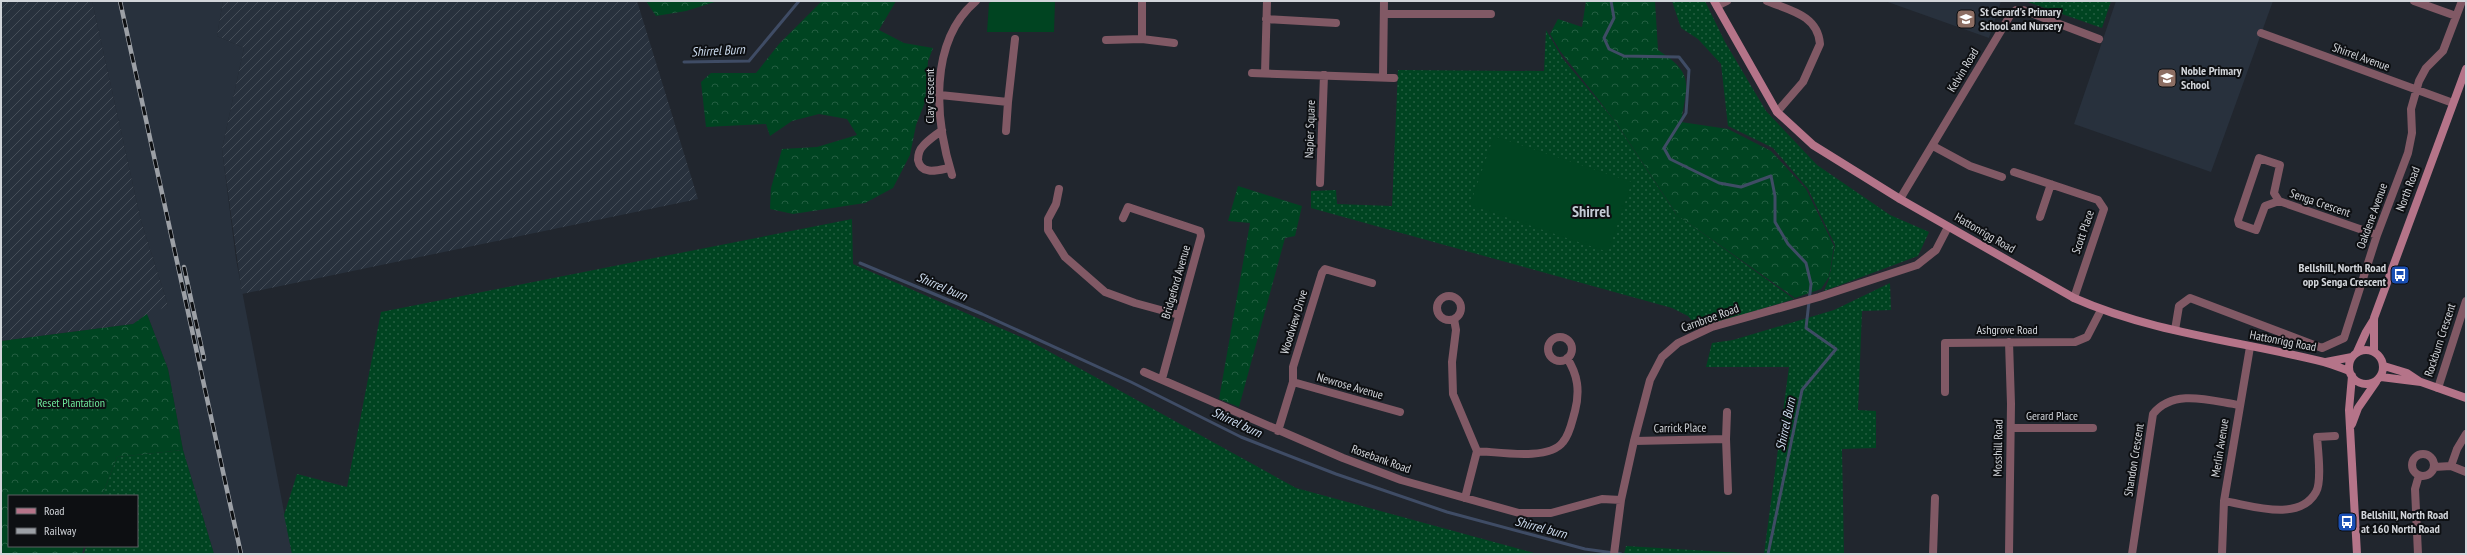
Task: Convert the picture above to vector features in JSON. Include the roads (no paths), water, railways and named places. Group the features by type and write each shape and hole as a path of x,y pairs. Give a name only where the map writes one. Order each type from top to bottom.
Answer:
{"street":[{"name":"Clay Crescent","path":"942,130 923,145 918,158 925,170 935,172 951,171 942,130 940,95 941,66 948,41 962,13 976,1"},
{"path":"1142,1 1142,39"},
{"path":"1265,73 1267,1"},
{"path":"1383,76 1384,1"},
{"path":"1716,4 1727,1"},
{"path":"1767,1 1808,18 1820,38 1820,44 1803,82 1777,112"},
{"path":"2414,1 2456,16"},
{"name":"Oakdene Avenue","path":"2175,330 2179,306 2190,298 2322,348 2344,338 2377,235 2408,153 2412,133 2411,109 2416,91 2426,68 2443,51 2462,1"},
{"name":"Hattonrigg Road","path":"1716,4 1777,112 1813,145 1900,199 2074,298 2101,310 2175,330 2325,362 2350,374"},
{"name":"Kelvin Road","path":"1900,199 2011,14 2016,10 2023,10 2099,39"},
{"path":"1385,14 1491,14"},
{"path":"1266,19 1336,23"},
{"name":"Shirrel Avenue","path":"2261,33 2416,91 2453,103"},
{"path":"1006,131 1016,39"},
{"path":"1106,40 1142,39 1174,43"},
{"name":"North Road","path":"2355,355 2374,318 2466,69"},
{"path":"1252,73 1383,76 1394,78"},
{"name":"Napier Square","path":"1320,183 1324,75"},
{"path":"940,95 1008,102"},
{"path":"1933,146 1970,166 2002,177"},
{"name":"Senga Crescent","path":"2279,201 2274,193 2280,165 2259,158 2238,220 2239,224 2256,230 2265,206 2279,201 2377,235"},
{"name":"Scott Place","path":"2014,172 2098,200 2104,209 2074,298"},
{"path":"2040,217 2051,184"},
{"path":"1059,189 1056,204 1048,219 1048,230 1065,256 1105,292 1135,303 1179,315"},
{"name":"Bridgeford Avenue","path":"1123,218 1128,207 1200,231 1201,241 1162,379"},
{"name":"Carnbroe Road","path":"1614,554 1621,500 1634,441 1650,380 1662,357 1672,347 1692,335 1712,327 1819,297 1917,265 1936,250 1948,226"},
{"name":"Woodview Drive","path":"1278,431 1293,382 1293,367 1325,269 1372,283"},
{"name":"Rockburn Crescent","path":"2438,388 2466,301"},
{"name":"Ashgrove Road","path":"1945,392 1945,343 2075,342 2087,338 2101,310"},
{"name":"North Road","path":"2374,318 2374,351"},
{"path":"1454,319 1456,330 1452,362 1453,394 1477,451 1465,498"},
{"name":"Mosshill Road","path":"2009,342 2011,428 2009,554"},
{"name":"Merlin Avenue","path":"2222,554 2224,500 2250,347"},
{"path":"2350,431 2358,408 2379,379 2384,366 2381,357 2374,351 2362,350 2355,355 2350,374 2350,431 2357,554"},
{"name":"Hattonrigg Road","path":"2325,362 2355,355"},
{"path":"1477,451 1536,454 1550,451 1564,442 1571,426 1578,392 1576,374 1567,358"},
{"path":"2384,366 2407,373 2421,382 2466,398"},
{"name":"Rosebank Road","path":"1144,372 1278,431 1402,480 1465,498 1529,514 1551,513 1602,499 1621,500"},
{"path":"2350,374 2360,384 2366,385 2379,379 2421,382"},
{"name":"Newrose Avenue","path":"1293,382 1400,412"},
{"name":"Shandon Crescent","path":"2132,554 2153,414 2160,405 2167,401 2182,398 2239,405"},
{"path":"1728,412 1726,439 1728,491"},
{"name":"Gerard Place","path":"2011,428 2093,428"},
{"path":"2451,466 2457,450 2466,434"},
{"path":"2224,500 2278,510 2297,508 2309,501 2317,492 2317,437 2335,436"},
{"name":"Carrick Place","path":"1634,441 1726,439"},
{"path":"2419,475 2412,467 2414,459 2420,454 2430,456 2434,466"},
{"path":"2434,466 2451,466 2466,472"},
{"path":"2419,475 2429,474 2434,466"},
{"path":"2418,554 2415,489 2419,475"},
{"path":"1933,554 1935,498"}],"waterway":[{"name":"Shirrel Burn","path":"684,62 749,61 799,1"},
{"name":"Shirrel Burn","path":"1611,1 1614,18 1604,38 1609,49 1624,56 1679,57 1689,70 1686,113 1664,148 1670,159 1719,183 1741,187 1771,176 1775,196 1775,222 1788,244 1806,263 1811,284 1806,328 1836,349 1802,390 1768,554"},
{"name":"Shirrel burn","path":"860,263 982,314 1131,382 1241,437 1336,474 1447,512 1585,549 1621,554"}],"railway":[{"path":"120,1 241,554"},
{"path":"184,267 204,359"}],"place":[{"name":"St Gerard's Primary School and Nursery","path":"1966,19"},
{"name":"Noble Primary School","path":"2167,78"},
{"name":"Bellshill, North Road opp Senga Crescent","path":"2400,275"},
{"name":"Bellshill, North Road at 160 North Road","path":"2347,522"}],"district":[{"name":"Shirrel","path":"1591,211"}],"park label":[{"name":"Reset Plantation","path":"71,403"}]}
